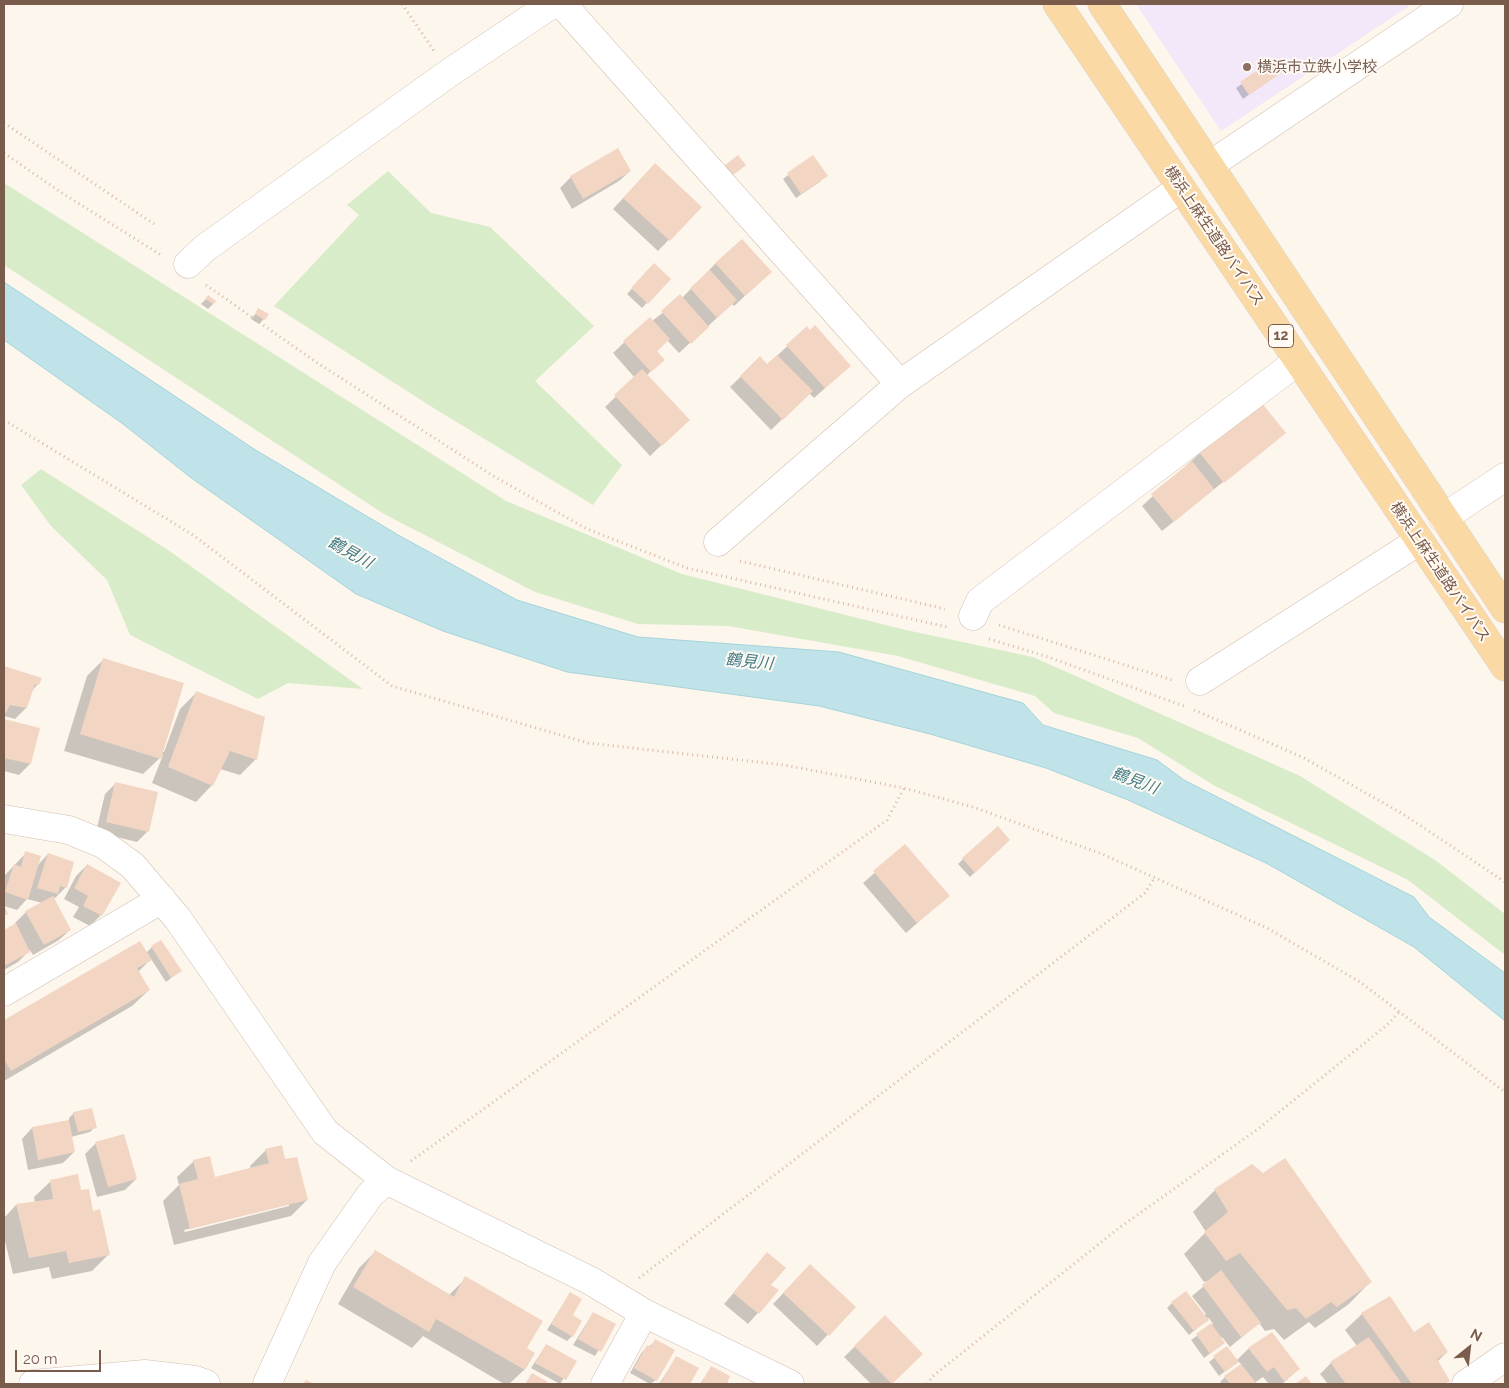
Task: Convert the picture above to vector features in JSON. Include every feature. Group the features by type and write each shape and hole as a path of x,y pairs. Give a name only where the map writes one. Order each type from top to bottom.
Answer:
{"main road":[{"name":"横浜上麻生道路バイパス","path":"1056,4 1505,667"},
{"name":"12","path":"1102,4 1505,609"}],"street":[{"path":"188,264 205,248 449,73 552,4"},
{"path":"562,4 900,384"},
{"path":"1210,166 1449,4"},
{"path":"718,542 900,384 1182,188"},
{"path":"973,616 980,601 1298,361"},
{"path":"1443,518 1505,477"},
{"path":"1200,681 1419,541"},
{"path":"4,819 68,830 104,844 132,866 178,920 325,1132 386,1180 592,1281 633,1307 790,1384"},
{"path":"4,992 162,900"},
{"path":"266,1384 322,1262 370,1195 386,1180"},
{"path":"605,1384 633,1307"},
{"path":"1466,1384 1505,1356"},
{"path":"34,1384 70,1379 146,1374 195,1380 206,1384"}],"path":[{"path":"402,4 449,73"},
{"path":"4,123 154,224"},
{"path":"4,420 193,536 392,686 588,743 784,765 904,788 976,808 1102,854 1267,928 1360,982 1505,1092"},
{"path":"386,1180 433,1144 887,820 904,788"},
{"path":"633,1307 640,1277 1145,893 1155,877"},
{"path":"927,1384 933,1376 1119,1228 1258,1129 1387,1025 1400,1011"}],"shaded area":[{"name":"横浜市立鉄小学校","path":"1136,4 1412,4 1221,131"}],"green space":[{"path":"388,171 431,213 490,227 594,326 535,381 622,465 593,505 432,407 274,306 359,215 347,205"},
{"path":"4,183 506,501 682,574 906,630 1033,657 1300,776 1435,860 1505,914 1505,955 1408,880 1215,786 1138,738 1054,713 1035,696 898,656 728,626 638,624 535,592 384,514 4,265"},
{"path":"41,469 168,550 363,689 288,683 258,699 130,635 107,580 51,526 21,485"}],"water":[{"name":"鶴見川","path":"4,282 254,449 400,536 517,600 638,637 839,652 1023,703 1043,725 1157,760 1184,780 1414,897 1429,917 1505,973 1505,1021 1414,947 1266,863 1128,800 1046,768 930,734 819,706 567,672 443,631 356,594 190,477 123,424 4,340"}],"building":[{"path":"1274,59 1283,72 1249,95 1240,82"},
{"path":"618,148 631,171 583,199 570,176"},
{"path":"738,155 746,165 732,176 724,166"},
{"path":"813,155 828,176 801,194 787,173"},
{"path":"655,163 702,207 670,241 623,198"},
{"path":"742,239 772,272 745,296 715,263"},
{"path":"654,263 671,279 648,304 631,288"},
{"path":"710,270 737,300 717,318 690,288"},
{"path":"680,294 709,327 691,344 661,311"},
{"path":"208,295 216,301 214,304 205,299"},
{"path":"258,308 269,314 265,320 255,314"},
{"path":"650,317 670,339 657,351 665,360 651,372 623,341"},
{"path":"815,325 851,366 825,388 786,345 807,326 810,330"},
{"path":"777,355 813,391 783,420 740,376 760,356 767,364"},
{"path":"642,369 690,420 662,446 614,395"},
{"path":"1261,402 1286,433 1224,483 1199,452"},
{"path":"1192,461 1214,489 1174,522 1151,494"},
{"path":"103,658 184,683 161,759 80,734"},
{"path":"4,666 42,678 39,685 35,684 27,708 10,705 6,713 4,712"},
{"path":"196,691 265,717 257,760 230,751 213,786 168,767"},
{"path":"4,719 40,728 31,764 4,758"},
{"path":"115,782 158,792 149,832 106,822"},
{"path":"998,826 1010,840 975,873 962,858"},
{"path":"905,844 950,896 917,923 873,871"},
{"path":"25,851 41,856 28,900 5,892 14,864 21,867"},
{"path":"48,853 74,862 67,888 60,886 58,894 37,888"},
{"path":"87,864 121,883 102,916 83,906 88,896 74,888"},
{"path":"53,896 71,930 44,945 25,911"},
{"path":"4,905 8,914 4,916"},
{"path":"16,923 30,952 4,966 4,930"},
{"path":"161,940 182,971 171,978 151,946"},
{"path":"140,941 152,960 137,968 150,990 11,1071 4,1059 4,1020"},
{"path":"92,1108 97,1128 78,1132 73,1112"},
{"path":"69,1120 75,1152 38,1160 32,1127"},
{"path":"124,1134 137,1179 108,1187 95,1142"},
{"path":"282,1145 285,1159 297,1157 308,1200 190,1229 179,1184 198,1179 193,1160 210,1156 215,1177 269,1163 265,1149"},
{"path":"1285,1158 1372,1282 1337,1307 1331,1302 1306,1319 1296,1308 1287,1310 1240,1253 1226,1261 1204,1232 1228,1212 1214,1189 1252,1164 1263,1173"},
{"path":"78,1174 81,1190 89,1189 93,1211 100,1209 110,1255 69,1263 66,1251 29,1258 16,1204 53,1199 50,1180"},
{"path":"375,1250 454,1297 465,1276 543,1321 527,1348 535,1353 525,1370 436,1319 429,1332 353,1287"},
{"path":"767,1252 786,1268 771,1285 779,1290 759,1314 733,1293"},
{"path":"810,1264 856,1307 829,1336 783,1293"},
{"path":"1221,1270 1261,1323 1241,1337 1202,1285"},
{"path":"1186,1291 1209,1320 1194,1331 1171,1302"},
{"path":"570,1292 582,1299 573,1315 582,1321 573,1337 551,1324"},
{"path":"1390,1296 1414,1332 1429,1322 1448,1352 1437,1359 1450,1381 1445,1384 1412,1384 1361,1313"},
{"path":"593,1312 616,1324 601,1352 578,1339"},
{"path":"885,1315 923,1354 892,1384 854,1346"},
{"path":"1211,1323 1225,1343 1210,1354 1196,1334"},
{"path":"1272,1332 1300,1369 1284,1381 1274,1367 1267,1372 1248,1348"},
{"path":"1369,1337 1402,1384 1346,1384 1330,1362"},
{"path":"655,1339 675,1350 657,1381 634,1368 647,1345 651,1347"},
{"path":"546,1344 577,1361 566,1380 535,1363"},
{"path":"1227,1346 1239,1362 1225,1372 1213,1356"},
{"path":"676,1356 699,1368 690,1384 660,1384"},
{"path":"1241,1364 1257,1384 1230,1384 1224,1376"},
{"path":"711,1366 730,1376 727,1384 701,1384"},
{"path":"532,1373 548,1382 546,1384 525,1384"},
{"path":"1306,1376 1312,1384 1295,1384"},
{"path":"306,1380 314,1384 303,1384"}],"place":[{"name":"横浜市立鉄小学校","path":"1247,67"}]}
